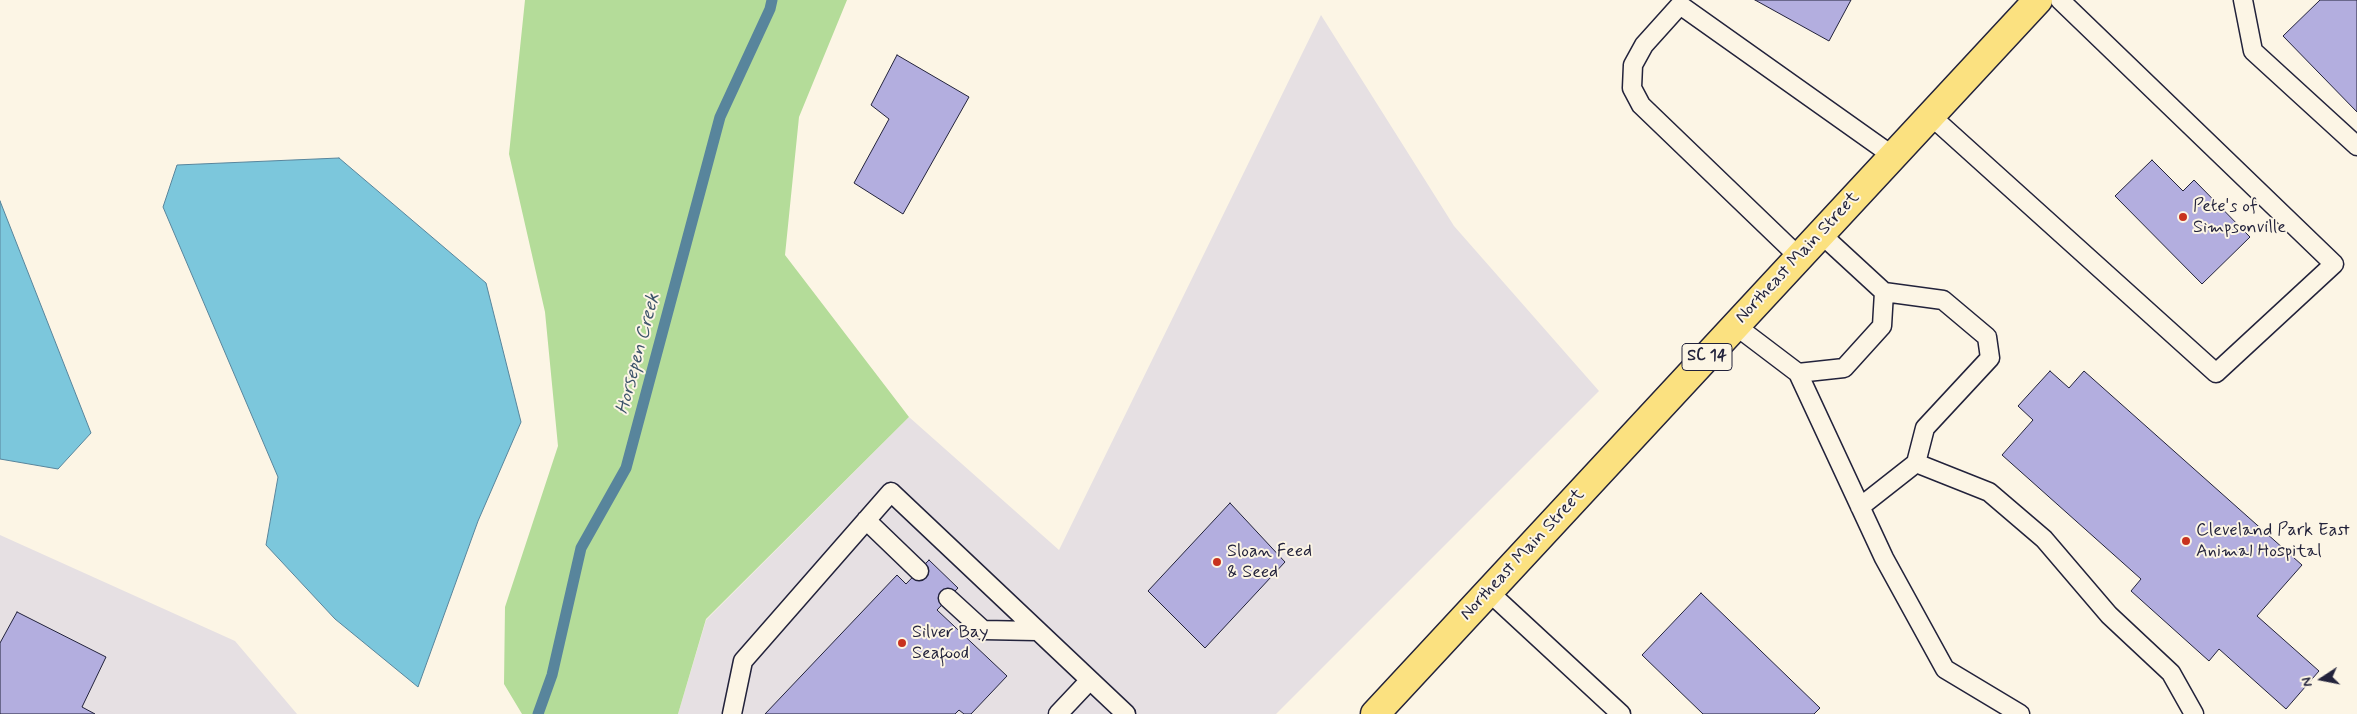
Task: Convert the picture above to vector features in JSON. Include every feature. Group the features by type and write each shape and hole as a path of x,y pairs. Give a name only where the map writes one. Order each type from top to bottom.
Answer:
{"main road":[{"name":"Northeast Main Street","path":"1376,714 1893,156 2041,1"}],"lane":[{"path":"2243,0 2253,51 2357,146"},
{"path":"1931,116 2216,373 2334,264 2041,1"},
{"path":"1800,257 1641,105 1632,88 1634,64 1644,45 1680,5 1893,156"},
{"path":"1821,234 1884,292 1943,300 1987,337 1990,358 1925,428 1916,463 1860,507"},
{"path":"1798,373 1844,368 1882,326 1884,292"},
{"path":"1736,326 1798,373 1884,558 1945,669 2020,714"},
{"path":"1916,463 1989,492 2044,539 2109,615 2171,672 2194,714"},
{"path":"732,714 743,661 891,492 1126,714"},
{"path":"866,520 919,570"},
{"path":"1488,592 1621,714"},
{"path":"948,598 983,630 1037,631"},
{"path":"1058,714 1090,680"}],"shaded area":[{"path":"1321,15 1454,226 1599,391 1276,714 678,714 706,620 909,417 1059,550"},
{"path":"0,535 235,641 297,714 0,714"}],"green space":[{"path":"525,0 847,0 799,117 785,255 909,417 706,619 678,714 522,714 504,684 505,607 558,446 545,312 509,154"}],"water":[{"path":"339,158 486,283 521,422 478,521 418,687 335,619 266,545 278,477 163,207 177,165"},
{"path":"0,201 91,433 58,469 0,459"}],"building":[{"path":"1755,0 1851,0 1829,41"},
{"path":"2320,0 2357,0 2357,112 2283,36"},
{"path":"897,55 969,97 903,214 854,183 889,119 871,105"},
{"name":"Pete's of Simpsonville","path":"2152,160 2183,191 2194,180 2250,237 2202,284 2115,196"},
{"name":"Cleveland Park East Animal Hospital","path":"2050,371 2069,388 2084,371 2302,565 2257,616 2319,671 2286,709 2219,649 2209,661 2131,591 2141,579 2002,455 2033,420 2018,406"},
{"path":"1230,503 1285,562 1205,648 1148,591"},
{"name":"Silver Bay Seafood","path":"929,560 958,588 937,610 1007,676 971,714 964,714 959,710 955,714 765,714 897,575 906,584"},
{"path":"1701,593 1820,708 1814,714 1703,714 1642,655"},
{"path":"17,612 106,657 82,707 95,714 0,714 0,643"}],"waterway":[{"name":"Horsepen Creek","path":"538,714 552,675 581,548 626,468 720,117 770,9 772,0"}],"place":[{"name":"Pete's of Simpsonville","path":"2183,217"},
{"name":"Cleveland Park East Animal Hospital","path":"2186,541"},
{"name":"Sloan Feed & Seed","path":"1217,562"},
{"name":"Silver Bay Seafood","path":"902,643"}]}
